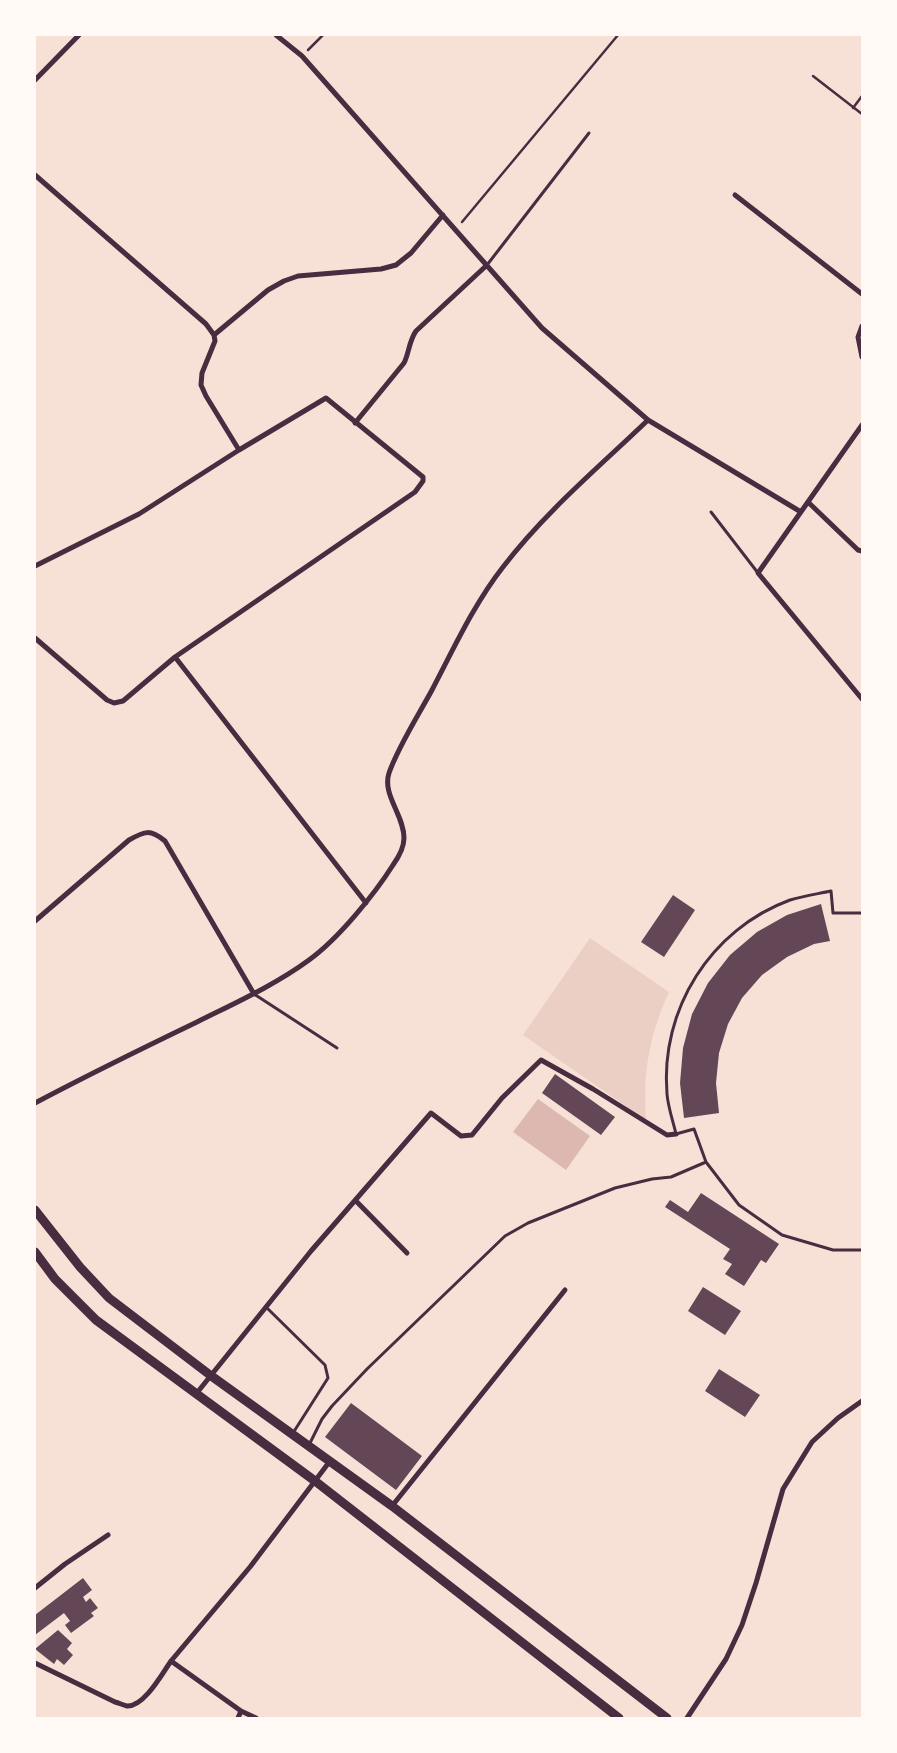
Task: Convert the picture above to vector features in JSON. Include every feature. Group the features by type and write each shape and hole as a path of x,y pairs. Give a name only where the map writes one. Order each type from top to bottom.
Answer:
{"street":[{"path":"35,80 79,35"},
{"path":"276,35 302,56 542,328 648,420 801,512"},
{"path":"35,175 206,324 214,335 215,341 202,374 201,385 239,450"},
{"path":"735,195 862,294"},
{"path":"214,335 268,290 284,281 298,276 381,269 396,265 411,253 443,215"},
{"path":"355,423 404,363 411,338 416,331 487,265"},
{"path":"862,326 858,337 862,357"},
{"path":"35,566 139,514 239,450 326,398 423,477 423,481 415,492 174,657 123,701 114,703 107,700 35,638"},
{"path":"35,1103 254,994 315,956 328,945 366,903 394,864 403,846 404,837 401,822 387,784 389,773 480,601 503,567 554,509 648,420"},
{"path":"862,425 758,573 862,699"},
{"path":"808,502 862,551"},
{"path":"174,657 366,903"},
{"path":"35,921 129,840 141,833 149,832 165,841 254,994"},
{"path":"196,1394 311,1251 431,1113 461,1136 472,1135 502,1098 541,1060 593,1089 667,1135 676,1134"},
{"path":"356,1201 407,1252"},
{"path":"35,1210 80,1267 109,1298 210,1375 392,1506 667,1718"},
{"path":"35,1252 55,1279 96,1320 315,1481 620,1718"},
{"path":"392,1506 565,1290"},
{"path":"687,1718 726,1659 742,1625 783,1489 812,1442 838,1418 862,1401"},
{"path":"35,1663 115,1702 128,1706 138,1703 148,1694 171,1661 236,1583 330,1460"},
{"path":"35,1588 65,1564 108,1535"},
{"path":"171,1661 241,1711 256,1718"},
{"path":"238,1718 241,1711"}],"lane":[{"path":"487,265 589,133"},
{"path":"711,512 758,573"},
{"path":"862,913 833,913 831,891 790,900 753,918 721,944 695,976 677,1013 667,1053 667,1094 676,1134 694,1130 706,1162 739,1205 782,1235 833,1250 862,1250"},
{"path":"254,994 336,1048"},
{"path":"309,1445 322,1419 332,1406 367,1369 505,1236 528,1223 615,1188 652,1179 671,1177 706,1162"},
{"path":"266,1306 325,1365 328,1378 292,1433"}],"path":[{"path":"302,56 323,35"},
{"path":"456,229 618,35"},
{"path":"812,76 862,114"},
{"path":"853,108 862,96"}],"shaded area":[{"path":"590,938 669,992 652,1039 649,1054 645,1102 646,1120 523,1035"},
{"path":"538,1099 590,1136 566,1170 513,1132"}],"building":[{"path":"673,895 695,910 664,957 641,942"},
{"path":"821,904 830,941 814,944 787,957 762,975 742,998 728,1024 719,1053 716,1083 719,1113 684,1118 680,1083 683,1048 692,1014 708,983 730,955 757,932 787,915"},
{"path":"555,1074 615,1117 601,1135 542,1093"},
{"path":"701,1193 779,1244 766,1263 761,1260 744,1286 725,1274 732,1264 723,1259 730,1249 665,1207 670,1200 688,1212"},
{"path":"703,1287 741,1311 725,1335 688,1311"},
{"path":"719,1369 760,1395 745,1417 705,1391"},
{"path":"351,1403 422,1456 396,1490 325,1437"},
{"path":"83,1578 92,1590 83,1597 86,1602 90,1598 98,1608 91,1613 94,1616 71,1633 65,1625 70,1621 64,1613 35,1635 35,1615"},
{"path":"58,1630 72,1643 67,1649 73,1655 64,1665 57,1659 54,1664 35,1649"}]}
